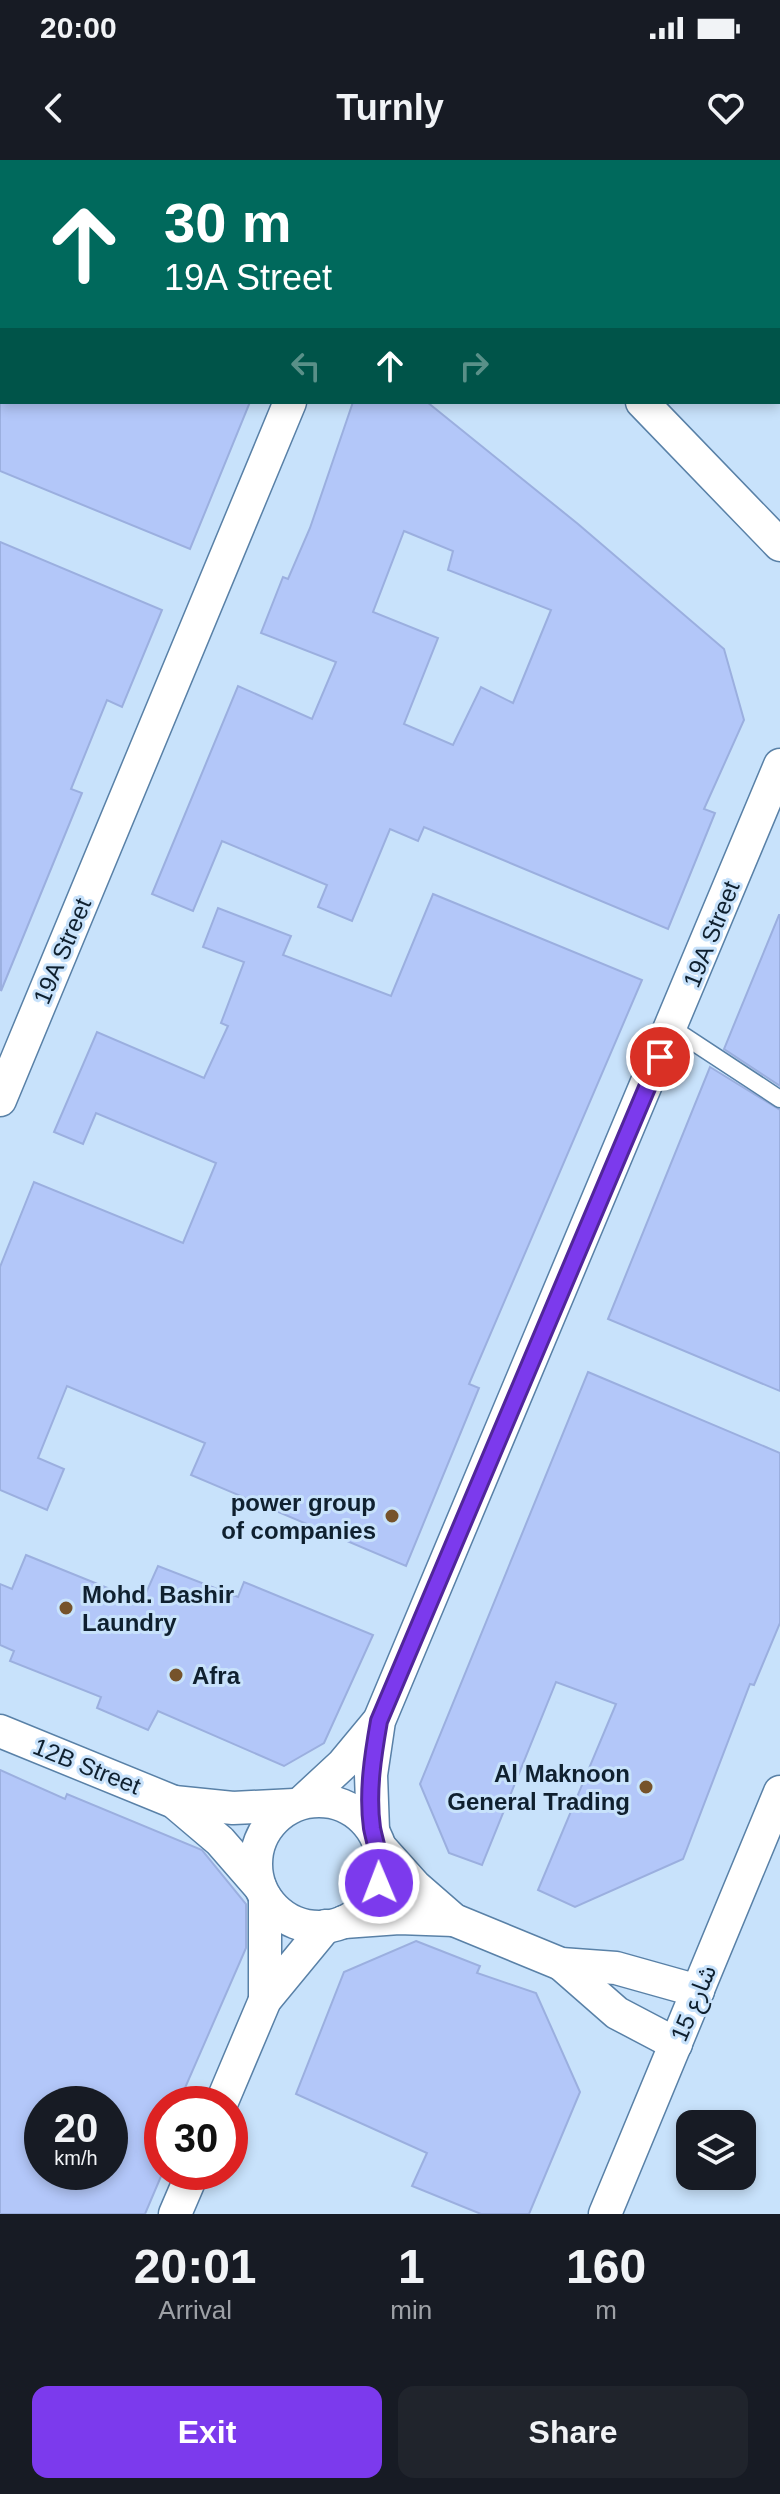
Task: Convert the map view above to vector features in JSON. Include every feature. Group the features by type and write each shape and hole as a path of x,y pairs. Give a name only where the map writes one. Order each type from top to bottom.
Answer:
{"street":[{"name":"19A Street","path":"0,1100 289,404"},
{"path":"644,404 780,545"},
{"name":"19A Street","path":"379,1721 780,765"},
{"path":"265,2000 263,1892 256,1855 260,1839 269,1825 343,1764 379,1721"},
{"path":"229,2086 265,2000 335,1924 371,1899 380,1874 371,1775 379,1721"},
{"name":"12B Street","path":"0,1731 174,1802"},
{"name":"شارع 15","path":"605,2214 780,1792"},
{"path":"174,1802 233,1808 334,1802 356,1813 415,1886 454,1920 561,1964 616,1968 698,1991"},
{"path":"174,1802 220,1841 292,1921 335,1924 399,1918 454,1920"},
{"path":"561,1964 617,2013 676,2044"},
{"path":"175,2214 185,2190"}],"lane":[{"path":"672,1028 780,1099"}],"building":[{"path":"0,404 249,404 190,549 0,471"},
{"path":"352,404 429,404 578,524 724,649 744,720 704,809 715,813 668,929 424,827 418,841 390,829 352,921 318,907 327,885 222,841 193,911 152,894 238,686 312,719 336,662 261,633 283,577 288,579 310,528","holes":["404,531 453,551 448,570 551,610 513,703 481,687 453,745 404,724 438,638 373,612"]},
{"path":"0,542 162,610 122,707 107,700 71,789 82,793 1,991"},
{"path":"433,894 642,980 469,1384 479,1388 406,1566 191,1475 205,1443 67,1386 38,1458 64,1469 47,1510 0,1490 0,1267 34,1182 183,1243 216,1163 96,1113 83,1144 54,1132 97,1032 204,1078 228,1026 221,1023 244,962 203,947 218,908 291,936 283,955 391,996"},
{"path":"780,915 780,1086 724,1049"},
{"path":"710,1067 780,1110 780,1391 608,1319"},
{"path":"588,1372 780,1453 780,1623 754,1685 750,1684 683,1859 575,1907 538,1890 616,1704 556,1682 482,1865 449,1853 420,1784"},
{"path":"26,1555 142,1602 158,1566 238,1597 244,1582 373,1635 324,1743 284,1766 158,1711 148,1730 97,1708 101,1697 10,1661 14,1651 0,1645 0,1584 12,1589"},
{"path":"0,1770 65,1799 67,1794 202,1850 246,1904 246,1948 186,2086 144,2086 144,2190 155,2190 145,2214 0,2214"},
{"path":"416,1941 480,1966 477,1973 536,1993 580,2092 529,2214 481,2214 412,2186 427,2153 296,2094 344,1972"}],"place":[{"name":"power group of companies","path":"392,1516"},
{"name":"Mohd. Bashir Laundry","path":"66,1608"},
{"name":"Afra","path":"176,1675"},
{"name":"Al Maknoon General Trading","path":"646,1787"}],"route":[{"path":"379,1883 382,1865 380,1847 373,1830 371,1803 371,1775 379,1721 660,1057"}]}
